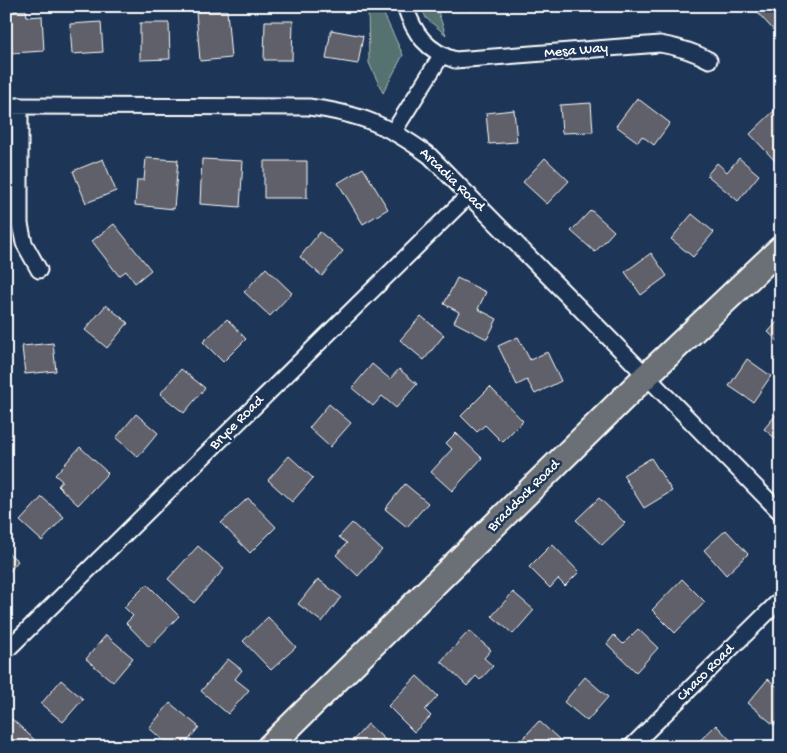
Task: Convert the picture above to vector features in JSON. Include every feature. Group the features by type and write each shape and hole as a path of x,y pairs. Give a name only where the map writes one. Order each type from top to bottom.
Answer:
{"main road":[{"name":"Braddock Road","path":"269,747 646,376 781,248"}],"street":[{"path":"394,131 441,56 430,49 420,38 405,6"},
{"name":"Mesa Way","path":"441,56 455,60 466,60 660,44 696,52 709,60"},
{"path":"13,106 20,224 24,243 39,270"},
{"name":"Arcadia Road","path":"13,106 309,107 340,111 394,131 430,156 781,513"},
{"name":"Bryce Road","path":"6,650 469,195"},
{"name":"Chaco Road","path":"631,747 781,599"}],"green space":[{"path":"368,6 380,6 403,55 383,93 369,63"},
{"path":"421,6 436,6 446,35 426,18"}],"building":[{"path":"468,6 510,6 510,7 469,11"},
{"path":"764,6 781,6 781,35 779,36 757,12"},
{"path":"26,10 27,17 42,16 44,51 12,53 9,11"},
{"path":"227,10 231,58 200,61 196,12"},
{"path":"265,21 293,21 292,60 264,60"},
{"path":"101,22 103,52 72,54 70,24"},
{"path":"140,23 169,23 170,59 140,60"},
{"path":"331,30 363,36 358,64 326,59"},
{"path":"637,98 670,123 654,145 642,136 638,142 616,126"},
{"path":"591,103 593,132 562,133 560,105"},
{"path":"779,106 781,107 781,157 776,162 750,134"},
{"path":"514,110 517,142 489,144 486,113"},
{"path":"146,158 178,160 174,209 135,205 137,180 144,180"},
{"path":"545,158 569,181 547,204 523,182"},
{"path":"739,158 759,175 738,201 707,175 717,163 727,172"},
{"path":"103,159 116,191 86,203 73,171"},
{"path":"202,159 243,161 240,207 200,204"},
{"path":"264,161 307,161 307,198 264,198"},
{"path":"363,168 388,209 363,224 338,183"},
{"path":"591,210 614,231 595,252 571,231"},
{"path":"692,214 714,232 693,257 671,239"},
{"path":"114,224 151,270 135,283 126,271 119,276 92,241"},
{"path":"320,232 343,251 322,276 300,257"},
{"path":"651,253 667,276 641,295 625,272"},
{"path":"266,268 292,293 270,316 244,292"},
{"path":"457,278 486,292 478,309 497,319 487,339 454,322 459,312 444,304"},
{"path":"106,305 128,323 107,348 85,330"},
{"path":"421,316 444,335 424,360 400,340"},
{"path":"781,318 781,344 768,332"},
{"path":"227,319 246,339 223,362 203,342"},
{"path":"518,337 530,360 547,352 561,381 535,394 527,380 517,385 498,346"},
{"path":"53,343 56,371 25,374 22,346"},
{"path":"747,359 771,376 753,402 729,386"},
{"path":"372,364 390,379 399,369 417,384 396,408 382,396 373,406 352,388"},
{"path":"181,369 205,388 184,413 160,394"},
{"path":"490,387 523,421 502,442 485,425 477,432 461,416"},
{"path":"329,404 351,423 330,447 309,428"},
{"path":"781,409 781,443 764,429"},
{"path":"136,414 158,433 138,457 116,438"},
{"path":"456,433 482,458 452,491 431,472 452,449 446,443"},
{"path":"80,447 108,473 78,505 58,486 62,481 55,475"},
{"path":"289,456 313,478 292,502 268,480"},
{"path":"651,458 672,491 644,508 623,475"},
{"path":"405,484 428,503 407,527 385,509"},
{"path":"42,497 64,517 42,541 20,521"},
{"path":"248,498 276,527 250,553 221,523"},
{"path":"599,498 625,523 602,545 576,520"},
{"path":"352,523 382,550 358,576 336,555 347,543 339,537"},
{"path":"726,530 748,554 726,575 704,550"},
{"path":"552,544 579,572 565,586 558,579 550,588 529,567"},
{"path":"198,546 224,569 194,603 168,579"},
{"path":"6,551 18,561 6,576"},
{"path":"318,579 341,597 322,622 298,604"},
{"path":"682,579 705,602 675,633 652,610"},
{"path":"147,584 179,616 149,647 126,623 133,616 124,607"},
{"path":"513,592 534,610 513,634 492,616"},
{"path":"268,617 296,647 271,670 243,641"},
{"path":"638,629 658,648 636,672 607,644 614,635 623,644"},
{"path":"469,631 491,650 484,658 493,666 480,680 476,676 467,686 441,661"},
{"path":"106,635 133,658 113,682 86,659"},
{"path":"228,659 242,670 235,679 249,690 228,714 201,691"},
{"path":"417,676 438,696 425,710 431,716 414,732 388,706"},
{"path":"585,677 608,697 587,721 564,702"},
{"path":"768,679 781,690 781,717 774,725 748,703"},
{"path":"61,680 83,699 63,722 41,704"},
{"path":"170,703 199,727 183,747 171,747 149,728"},
{"path":"12,719 39,744 37,747 6,747 6,725"},
{"path":"539,721 560,740 554,747 519,747 517,745"},
{"path":"368,724 393,747 347,747"},
{"path":"716,725 737,747 693,747"}]}
